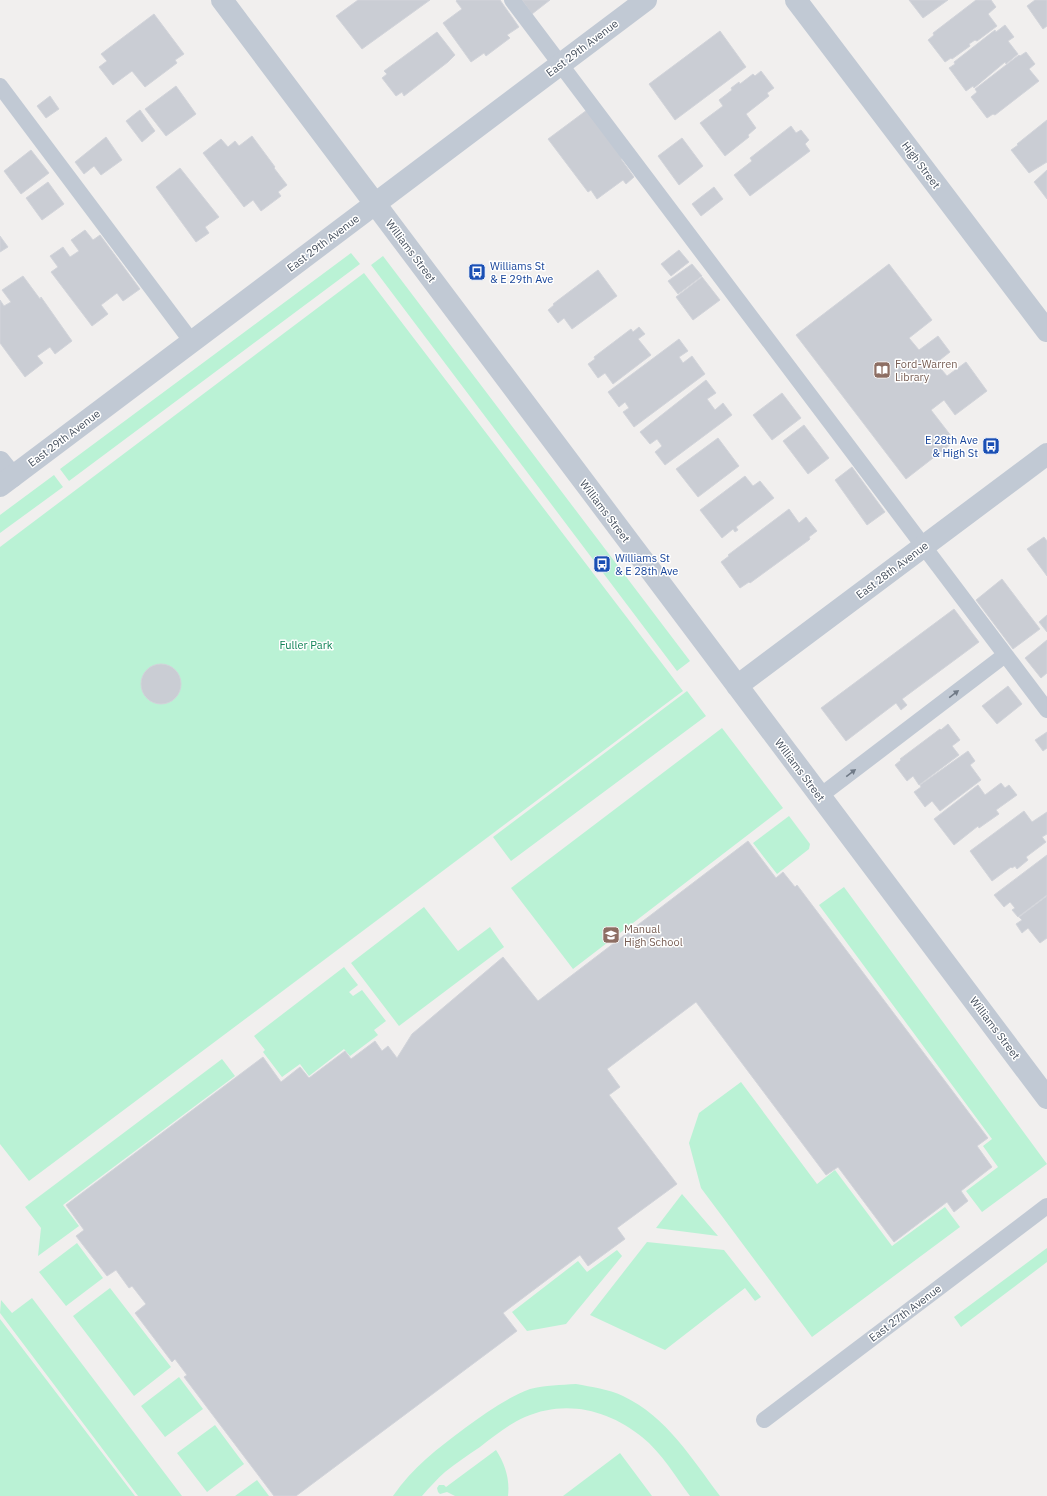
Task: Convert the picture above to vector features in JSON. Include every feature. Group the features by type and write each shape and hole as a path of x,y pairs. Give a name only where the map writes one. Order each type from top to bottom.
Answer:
{"street":[{"name":"Williams Street","path":"222,0 1047,1098"},
{"name":"East 29th Avenue","path":"4,475 192,342 646,0"},
{"name":"High Street","path":"796,0 1047,331"},
{"name":"East 28th Avenue","path":"737,686 1047,454"}],"lane":[{"path":"512,0 1047,710"},
{"path":"0,86 192,342"},
{"path":"820,796 1005,655"},
{"name":"East 27th Avenue","path":"764,1420 1047,1206"}],"green space":[{"path":"351,253 360,264 69,481 60,469"},
{"path":"383,256 690,661 677,671 371,265"},
{"name":"Fuller Park","path":"364,273 683,691 29,1181 0,1144 0,547"},
{"path":"54,475 63,487 0,533 0,515"},
{"path":"687,691 706,716 511,861 493,837"},
{"path":"722,728 783,808 573,969 511,888"},
{"path":"789,816 810,844 809,849 777,874 753,843"},
{"path":"844,887 1047,1164 982,1212 966,1191 998,1167 983,1146 992,1139 819,905"},
{"path":"424,907 458,951 490,927 504,947 399,1026 351,963"},
{"path":"344,967 358,985 349,992 353,996 362,990 386,1021 374,1030 378,1035 350,1056 344,1049 309,1076 300,1064 282,1077 263,1052 265,1050 254,1036"},
{"path":"222,1059 235,1076 63,1205 79,1226 38,1256 41,1228 25,1207"},
{"path":"741,1082 817,1184 835,1170 892,1246 945,1207 960,1227 812,1337 701,1188 689,1143 699,1113"},
{"path":"682,1194 718,1236 656,1228"},
{"path":"647,1242 724,1250 761,1297 755,1301 745,1288 665,1350 590,1315"},
{"path":"77,1243 103,1278 66,1306 39,1272"},
{"path":"1047,1248 1047,1262 961,1327 954,1317"},
{"path":"617,1250 622,1256 566,1324 527,1331 512,1312 578,1261 587,1272"},
{"path":"110,1288 171,1367 134,1396 73,1316"},
{"path":"32,1298 182,1496 138,1496 0,1313 1,1300 12,1313"},
{"path":"0,1319 135,1496 0,1496"},
{"path":"179,1377 203,1409 165,1437 141,1406"},
{"path":"576,1384 600,1388 623,1396 653,1415 678,1440 720,1496 690,1496 662,1457 642,1437 616,1420 586,1410 571,1408 540,1412 513,1423 445,1472 422,1496 393,1496 417,1467 426,1459 445,1443 496,1406 530,1389"},
{"path":"215,1425 244,1464 207,1492 177,1453"},
{"path":"496,1450 506,1472 508,1496 455,1496 447,1492 440,1494 438,1492 437,1488 439,1485 444,1485 446,1487"},
{"path":"620,1453 652,1496 563,1496"},
{"path":"257,1480 269,1496 235,1496"}],"building":[{"path":"358,0 430,0 362,49 336,16"},
{"path":"500,0 519,27 507,35 510,38 486,56 484,53 471,62 443,23 462,9 456,1"},
{"path":"522,0 550,0 532,14"},
{"path":"909,0 948,0 923,18"},
{"path":"976,0 991,0 996,7 988,14 997,26 977,41 975,40 969,44 970,46 952,59 951,58 945,62 928,40 934,35 933,33"},
{"path":"1035,0 1047,0 1047,26 1043,29 1027,6"},
{"path":"154,14 184,54 175,60 177,63 145,87 132,71 113,85 99,67 107,61 101,54"},
{"path":"1005,25 1014,37 1008,41 1018,54 1006,64 1005,62 974,88 973,86 966,91 949,68 955,64 954,62 995,30 996,32"},
{"path":"720,31 746,67 675,120 649,84"},
{"path":"437,32 455,55 404,96 402,92 396,96 382,78 387,74 384,71"},
{"path":"1026,52 1035,64 1029,69 1039,81 995,115 993,114 987,118 971,97 977,92 975,89 1019,55 1020,56"},
{"path":"761,71 774,88 767,93 769,96 746,114 756,128 748,135 749,137 725,156 700,123 723,106 719,100 732,90 731,88 739,82 740,84 753,74 755,76"},
{"path":"176,86 196,114 166,136 145,109"},
{"path":"50,96 59,109 46,118 37,106"},
{"path":"140,110 155,131 142,142 126,121"},
{"path":"587,110 623,157 621,159 634,177 626,184 623,180 597,199 591,190 588,192 548,139"},
{"path":"1047,120 1047,162 1029,173 1011,150"},
{"path":"791,126 796,133 801,130 809,140 805,144 810,151 750,196 734,175 752,161 750,158"},
{"path":"252,136 287,185 278,192 281,196 261,211 253,200 244,207 203,153 221,139 228,147 235,141 239,146"},
{"path":"106,137 122,160 101,175 94,166 84,174 75,162"},
{"path":"682,138 703,166 679,185 658,156"},
{"path":"31,150 49,173 21,194 4,171"},
{"path":"180,168 219,217 205,227 209,233 196,242 156,187"},
{"path":"1047,170 1047,199 1034,182"},
{"path":"48,182 64,204 42,220 26,198"},
{"path":"714,187 723,199 701,216 692,204"},
{"path":"85,230 93,240 100,235 140,289 123,301 117,293 101,305 108,314 92,326 51,272 58,267 50,256 63,247 70,257 79,251 71,240"},
{"path":"0,236 8,247 0,252"},
{"path":"679,250 689,262 671,276 661,264"},
{"path":"692,264 702,276 678,294 668,281"},
{"name":"Ford-Warren Library","path":"889,264 932,320 909,338 919,350 938,336 950,352 936,363 947,376 966,362 987,391 955,415 944,400 931,410 955,441 906,479 796,335"},
{"path":"598,270 617,296 572,329 564,318 558,323 548,310 554,305 553,304"},
{"path":"23,276 40,299 41,297 72,341 55,354 50,347 37,356 43,363 25,377 0,343 0,300 4,306 11,302 2,290"},
{"path":"702,277 720,300 693,320 676,297"},
{"path":"639,327 645,334 638,339 651,355 613,384 605,373 598,378 588,364 595,359 594,357 631,329 633,332"},
{"path":"679,339 688,351 679,357 683,363 692,356 705,374 634,427 623,412 629,408 625,402 619,407 608,392"},
{"path":"706,380 716,393 707,399 715,410 723,403 732,415 665,465 655,452 662,446 657,439 650,444 640,432"},
{"path":"782,393 801,418 772,440 753,415"},
{"path":"804,425 829,458 808,474 783,441"},
{"path":"718,438 739,466 698,497 676,469"},
{"path":"852,467 885,512 867,525 835,480"},
{"path":"745,476 753,486 760,481 774,498 736,527 738,530 735,532 733,529 722,538 700,510"},
{"path":"789,509 799,523 806,517 817,531 809,537 809,540 750,583 749,582 740,588 721,562 729,556 728,555"},
{"path":"1044,537 1047,541 1047,576 1027,549"},
{"path":"1002,579 1040,629 1013,649 976,600"},
{"path":"954,609 979,642 902,699 907,705 901,710 896,703 846,741 821,708"},
{"path":"1047,615 1047,632 1039,622"},
{"path":"1047,640 1047,673 1041,678 1025,658"},
{"path":"165,664 172,667 178,673 181,684 180,692 172,701 165,704 157,704 150,701 142,692 141,680 144,673 153,665"},
{"path":"1008,686 1022,704 997,724 982,706"},
{"path":"948,724 960,740 952,746 959,755 919,785 913,776 907,781 895,765 901,760 900,759"},
{"path":"1047,732 1047,748 1043,751 1035,740"},
{"path":"968,751 975,761 970,765 981,780 940,811 932,801 925,807 914,792 921,787 920,785"},
{"path":"1001,783 1005,788 1009,785 1017,795 996,810 999,814 979,828 978,826 954,845 934,819 978,785 985,795"},
{"path":"1024,811 1032,822 1047,812 1047,834 1042,837 1046,842 1026,857 1028,860 1017,869 1015,866 1012,868 1011,867 992,881 970,851"},
{"path":"748,841 776,878 783,872 795,887 797,885 988,1138 977,1146 992,1167 961,1191 968,1201 954,1212 947,1202 894,1242 838,1167 826,1175 696,1002 607,1069 620,1087 609,1095 677,1184 617,1228 625,1239 588,1266 580,1255 503,1313 517,1331 296,1496 274,1496 184,1377 187,1375 175,1359 172,1362 135,1313 146,1304 132,1286 129,1288 116,1270 107,1276 76,1236 84,1230 66,1205 263,1057 281,1082 300,1067 309,1078 345,1051 351,1059 375,1041 382,1051 388,1046 397,1058 412,1034 503,957 538,1001"},
{"path":"1047,855 1047,895 1018,917 1012,910 1015,908 1010,902 1004,907 994,895"},
{"path":"1047,896 1047,938 1040,943 1028,928 1022,933 1016,924 1022,920 1019,917"}],"place":[{"name":"Williams St & E 29th Ave","path":"477,272"},
{"name":"Ford-Warren Library","path":"882,370"},
{"name":"E 28th Ave & High St","path":"991,446"},
{"name":"Williams St & E 28th Ave","path":"602,564"},
{"name":"Manual High School","path":"611,935"}]}
